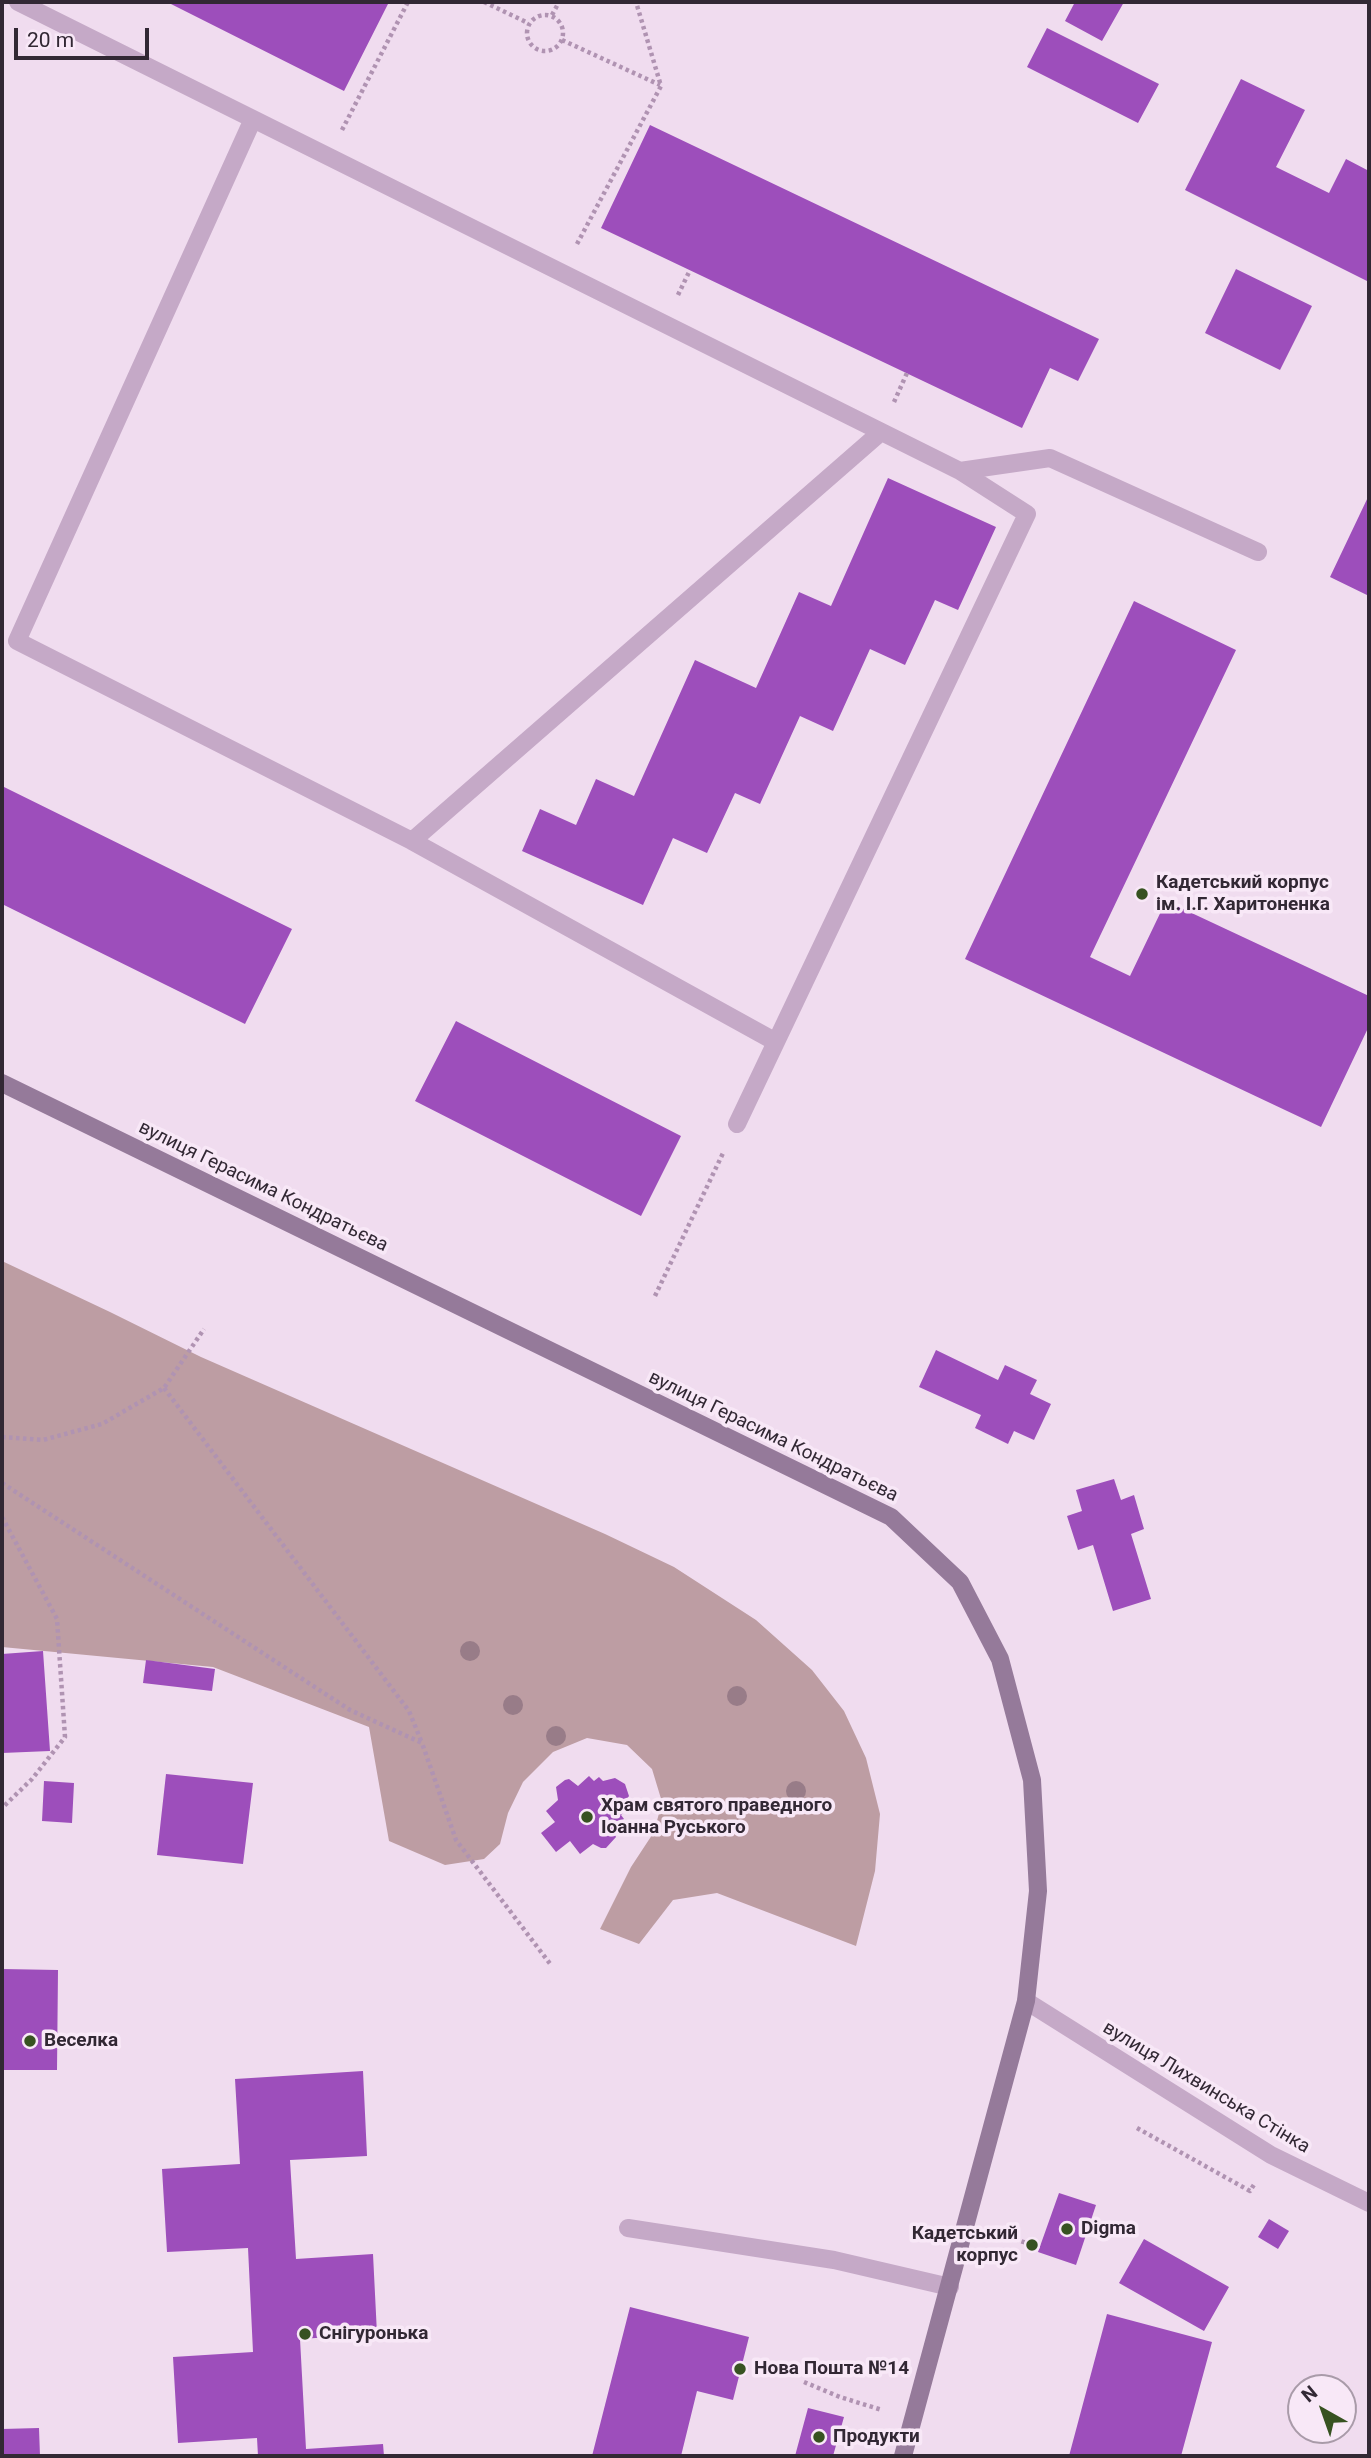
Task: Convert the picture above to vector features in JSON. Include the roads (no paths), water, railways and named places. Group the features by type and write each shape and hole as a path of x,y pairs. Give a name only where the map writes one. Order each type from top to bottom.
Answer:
{"main road":[{"name":"вулиця Герасима Кондратьєва","path":"2,1083 891,1517 960,1582 1000,1659 1032,1780 1038,1891 1026,2001 903,2456"}],"street":[{"path":"18,2 960,471 1027,514 737,1125"},
{"path":"253,119 9,637 412,841 776,1042"},
{"path":"412,841 881,432"},
{"path":"960,471 1050,458 1258,552"},
{"name":"вулиця Лихвинська Стінка","path":"1026,2001 1271,2155 1369,2203"},
{"path":"628,2228 834,2260 950,2287"}],"place":[{"name":"Кадетський корпус ім. І.Г. Харитоненка","path":"1142,894"},
{"name":"Храм святого праведного Іоанна Руського","path":"587,1817"},
{"name":"Веселка","path":"30,2041"},
{"name":"Digma","path":"1067,2229"},
{"name":"Кадетський корпус","path":"1032,2245"},
{"name":"Снігуронька","path":"305,2334"},
{"name":"Нова Пошта №14","path":"740,2369"},
{"name":"Продукти","path":"819,2437"}]}
